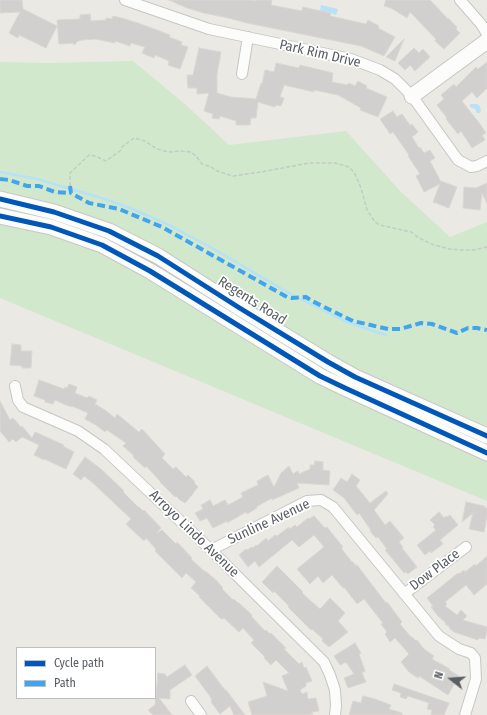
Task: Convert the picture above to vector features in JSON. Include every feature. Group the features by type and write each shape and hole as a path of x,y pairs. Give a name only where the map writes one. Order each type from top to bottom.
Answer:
{"main road":[{"path":"412,96 487,41"},
{"name":"Regents Road","path":"0,199 54,212 109,231 158,256 328,362 356,377 487,436"},
{"name":"Regents Road","path":"0,216 51,227 102,245 150,271 320,376 487,453"}],"street":[{"name":"Park Rim Drive","path":"125,0 209,29 351,59 380,70 395,79 412,96 458,160 470,167 477,166 487,161"},
{"path":"460,0 481,24 487,34"},
{"path":"242,74 248,37"},
{"name":"Arroyo Lindo Avenue","path":"16,386 18,400 23,407 78,431 104,449 211,550 324,662 335,690 335,715"},
{"name":"Sunline Avenue","path":"211,550 307,501 321,500 333,507 439,636 458,649 471,653 475,658 476,679 465,715"},
{"name":"Dow Place","path":"404,594 466,546"},
{"path":"191,701 201,715"}],"path":[{"path":"70,186 70,173 89,155 106,161 134,138 145,141 157,149 164,151 191,152 202,164 233,176 309,163 335,163 349,167 355,174 361,188 367,210 375,222 380,225 411,232 419,238 434,245 450,249 474,250 487,247"}],"green space":[{"path":"133,61 186,105 229,145 346,131 400,191 450,237 487,222 487,501 0,298 0,62 49,63"}],"water":[{"path":"321,5 338,9 336,15 320,11"},
{"path":"470,104 479,105 481,110 480,113 477,113 475,109 470,107"}],"building":[{"path":"0,0 22,0 23,9 57,26 46,48 19,35 18,38 9,33 20,12 0,13"},
{"path":"169,0 272,0 271,5 302,11 303,7 331,13 330,16 366,24 368,20 379,26 378,28 395,37 384,56 361,46 204,13 187,8"},
{"path":"386,0 430,0 457,27 456,29 460,33 444,49 435,41 436,39 410,12 407,18 391,8 384,6"},
{"path":"90,14 91,21 106,20 106,18 112,19 113,16 122,18 170,35 169,37 182,42 181,45 188,47 180,69 168,65 169,61 155,55 154,58 142,53 145,47 131,43 130,46 115,41 115,43 95,39 78,41 74,45 73,43 59,44 57,20 80,19 80,15"},
{"path":"404,39 395,61 386,57"},
{"path":"199,48 221,52 217,74 217,93 231,97 256,99 261,83 262,84 265,70 274,72 276,63 299,68 300,65 333,73 332,82 347,85 349,83 355,86 358,81 367,86 366,88 387,97 378,117 360,110 361,108 338,95 314,90 314,92 284,85 280,97 284,98 281,106 276,105 275,107 258,102 256,118 251,118 250,125 236,125 236,121 220,116 219,119 212,118 213,114 204,111 209,93 197,94 197,88 188,88 187,75 193,75"},
{"path":"414,48 419,53 423,49 430,57 415,71 410,65 405,70 398,63"},
{"path":"487,62 487,88 477,98 472,92 462,101 486,133 482,135 485,140 472,148 461,131 458,134 437,105 444,99 441,95 454,84 456,87 476,67 478,69"},
{"path":"393,111 397,117 402,114 410,125 412,124 418,132 412,137 424,153 430,150 435,158 430,161 441,182 457,187 449,208 433,202 440,184 424,192 416,176 420,174 408,156 409,155 393,132 390,134 380,119"},
{"path":"487,183 487,203 482,193 480,210 463,208 464,187 476,188"},
{"path":"12,344 21,345 21,351 32,351 31,368 22,368 22,366 10,365"},
{"path":"39,380 64,389 65,387 67,388 69,384 77,387 75,393 87,398 89,396 97,400 95,404 115,418 117,414 139,432 142,429 165,454 162,458 173,469 176,467 186,477 188,475 198,487 185,503 176,496 175,497 146,466 145,468 123,446 126,443 107,430 105,432 85,419 88,413 55,400 53,404 45,402 45,400 34,396"},
{"path":"0,401 10,420 13,418 32,438 35,432 64,445 63,446 74,452 66,469 34,455 39,445 22,437 16,442 13,439 9,442 0,431"},
{"path":"85,457 101,469 161,528 156,533 162,530 176,544 177,542 192,558 191,559 217,581 223,588 222,589 233,600 234,599 239,603 252,615 251,616 265,631 266,630 270,634 271,633 286,648 284,649 299,664 302,662 304,668 306,667 312,681 306,683 306,686 300,690 302,694 307,692 308,699 316,698 319,711 312,712 313,714 305,715 252,715 248,702 267,696 263,682 288,691 282,676 289,673 276,660 271,665 251,643 254,640 243,628 239,632 224,618 221,619 191,588 196,582 186,573 182,578 155,551 156,549 146,538 144,541 126,524 131,519 93,483 84,476 81,480 73,474"},
{"path":"315,461 323,462 323,470 330,471 329,485 297,483 299,488 272,500 272,498 247,514 246,512 227,523 227,521 213,528 207,518 200,521 195,513 203,509 201,505 210,500 213,506 225,500 228,505 243,497 241,493 258,485 257,481 268,475 274,487 281,473 289,466 293,474 298,471 299,474 310,469 310,465 314,465"},
{"path":"352,474 360,480 356,486 370,503 386,491 388,494 374,510 385,525 390,521 404,538 399,542 417,567 408,574 406,572 404,573 385,550 387,549 378,537 376,538 370,531 371,530 359,513 357,515 344,498 333,490 341,478 347,482"},
{"path":"466,502 484,506 487,509 484,532 469,529 473,513 462,522"},
{"path":"439,512 444,518 450,515 458,525 440,540 443,544 431,553 430,551 425,555 417,545 436,530 433,527 435,525 430,520"},
{"path":"314,516 325,528 327,527 343,547 341,548 352,562 356,566 357,565 386,603 387,602 402,622 400,624 411,637 416,641 417,640 424,649 434,656 432,659 459,676 448,695 419,676 418,678 409,672 401,662 409,654 395,638 390,642 385,634 387,632 381,624 383,623 364,599 357,604 344,587 343,588 332,575 323,583 318,576 310,584 297,569 324,547 314,535 299,547 292,540 259,567 255,561 248,567 239,555 246,549 253,548 256,545 257,546 266,538 268,541 289,527 290,529 295,525 297,527 308,518 309,519"},
{"path":"487,556 487,584 474,595 466,585 445,602 447,604 445,606 457,615 461,610 467,616 463,620 487,627 485,639 479,638 478,640 454,632 449,628 450,627 445,624 446,623 431,607 433,606 427,598 458,573 459,574 464,570 465,572 475,564 476,566"},
{"path":"277,566 303,592 302,593 320,609 330,598 345,613 338,621 348,632 329,647 322,641 323,639 312,629 311,630 274,591 273,593 262,582"},
{"path":"355,643 361,653 359,654 365,671 362,673 366,682 348,688 344,678 354,674 346,662 340,665 334,656"},
{"path":"185,665 192,675 170,690 170,699 159,698 172,715 153,715 148,710 155,705 158,673 165,674 167,677"},
{"path":"207,666 245,715 234,715 230,706 220,714 211,702 212,700 209,695 195,676"},
{"path":"394,684 449,703 444,715 431,715 432,710 427,709 429,703 408,696 406,699 400,697 401,693 392,690"},
{"path":"363,696 391,705 389,709 402,713 402,715 349,715 353,701 361,703"}],"waterway":[{"path":"0,172 37,179 105,199 135,210 169,225 214,249 287,292 345,321 386,335"}],"marked path":[{"path":"0,179 9,180 27,186 39,186 55,192 71,193"},
{"path":"70,186 71,193 89,203 119,209 162,227 287,297 306,297 353,321 388,329 400,329 421,323 432,324 457,333 468,328 487,330"}],"cycle path":[{"path":"0,199 54,212 109,231 158,256 238,307 355,377 487,436"},
{"path":"0,216 51,227 102,245 150,271 320,376 487,453"}]}
